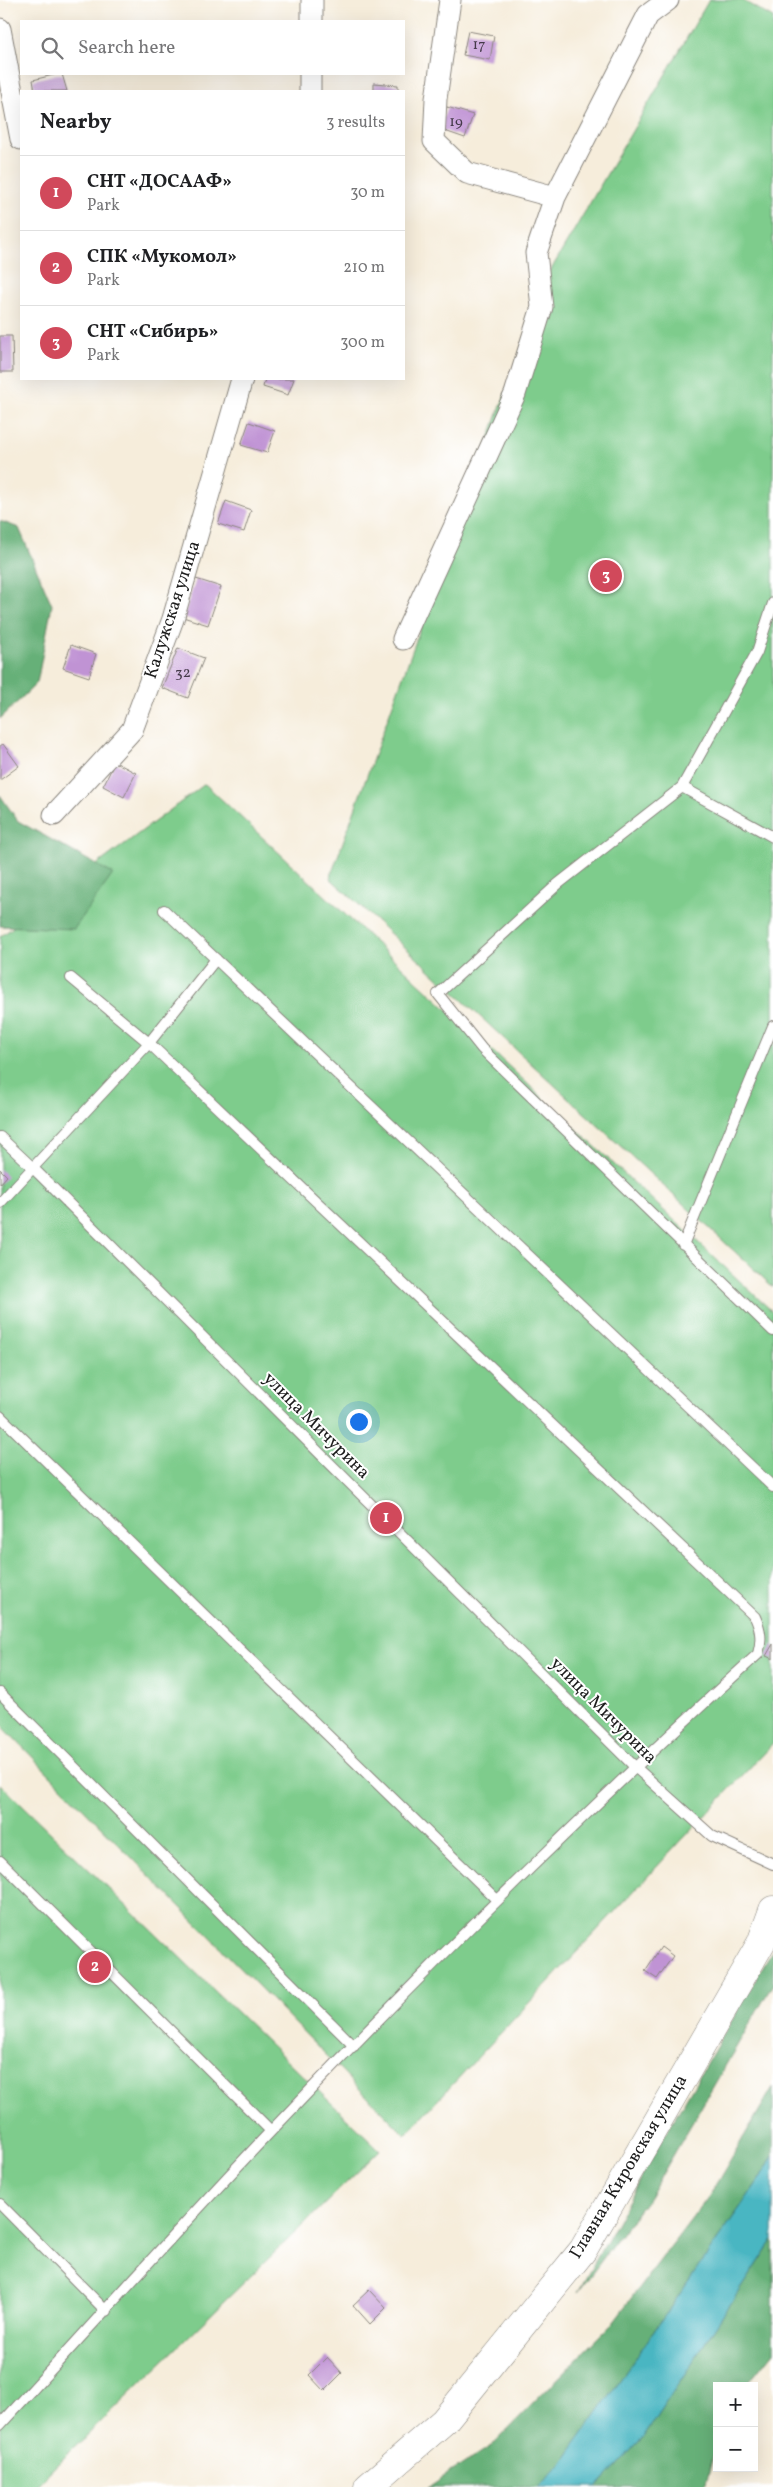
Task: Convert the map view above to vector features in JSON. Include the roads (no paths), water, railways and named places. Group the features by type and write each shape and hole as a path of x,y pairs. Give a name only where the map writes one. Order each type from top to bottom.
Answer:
{"main road":[{"name":"Главная Кировская улица","path":"368,2487 444,2421 583,2250 761,1943 773,1910"}],"street":[{"path":"312,0 312,20"},
{"path":"450,0 436,99 434,141 467,173 555,197"},
{"path":"403,639 515,394 542,308 536,253 555,197 648,15 668,0"},
{"path":"0,29 20,134"},
{"path":"310,75 310,90"},
{"name":"Калужская улица","path":"54,815 132,730 173,619 242,380"}],"lane":[{"path":"773,603 757,652 682,787 558,884 438,994 482,1048 773,1331"},
{"path":"682,787 773,837"},
{"path":"164,910 773,1487"},
{"path":"0,1203 149,1043 216,960"},
{"path":"0,2425 271,2131 497,1900 634,1766 758,1654 761,1643 760,1628 755,1617 149,1043 71,978"},
{"path":"683,1245 773,1026"},
{"name":"улица Мичурина","path":"0,1138 33,1168 634,1766 712,1836 773,1864"},
{"path":"0,1416 497,1900"},
{"path":"0,1693 354,2046"},
{"path":"0,1861 271,2131"},
{"path":"0,2204 106,2311"}],"water":[{"path":"773,2156 773,2239 644,2436 597,2487 538,2487 561,2465 757,2183"}],"place":[{"name":"СНТ «Сибирь»","path":"606,576"},
{"name":"СНТ «ДОСААФ»","path":"386,1518"},
{"name":"СПК «Мукомол»","path":"95,1967"}]}
